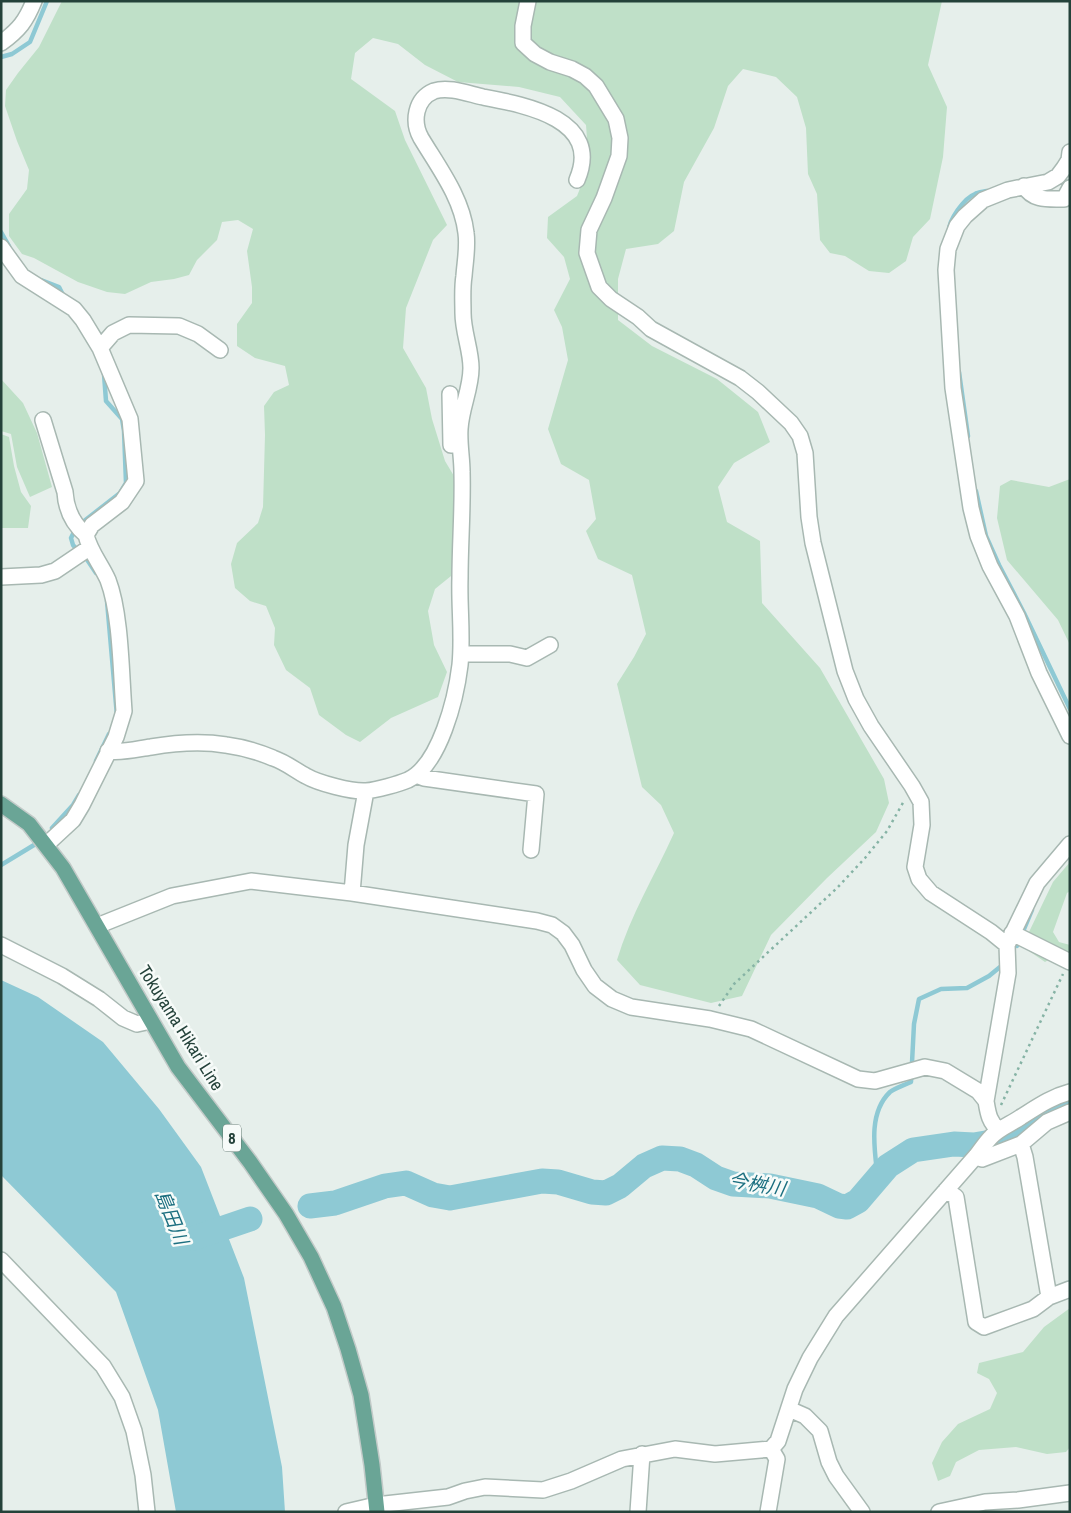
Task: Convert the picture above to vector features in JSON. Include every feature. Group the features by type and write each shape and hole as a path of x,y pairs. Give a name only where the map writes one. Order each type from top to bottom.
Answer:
{"main road":[{"name":"Tokuyama Hikari Line","path":"1,804 29,824 63,868 178,1067 250,1162 286,1214 311,1257 334,1307 361,1395 372,1465 372,1509"}],"street":[{"path":"1,42 17,31 27,18 34,1"},
{"path":"528,1 523,26 523,43 535,54 550,62 572,69 585,76 596,86 616,119 620,138 619,156 604,198 589,230 586,253 599,287 611,299 638,317 651,329 740,378 758,392 790,423 800,436 805,454 809,516 813,543 845,671 856,699 871,726 912,786 920,802 922,826 915,866 919,879 931,893 991,932 1069,962"},
{"path":"108,751 117,752 205,742 228,745 273,758 324,784 366,791 406,780 416,775 430,761 453,703 461,654 462,474 459,431 471,367 463,318 466,236 462,212 451,188 417,131 415,115 422,100 434,91 449,90 520,104 544,113 568,127 577,138 582,151 581,169 577,180"},
{"path":"1069,158 1058,176 1048,182 1008,190 983,200 965,216 957,226 948,249 946,270 953,388 971,508 978,536 990,566 1017,616 1039,672 1070,736"},
{"path":"1024,186 1028,193 1041,199 1064,199 1070,188"},
{"path":"1,247 22,276 74,309 100,348 130,419 136,482 122,502 92,526 87,542 55,571 41,575 1,577"},
{"path":"100,348 113,333 129,325 138,325 180,326 198,334 220,350"},
{"path":"450,394 449,433 451,451 462,474"},
{"path":"43,420 65,492 70,516 87,542 108,581 116,615 124,711 116,737 82,805 73,820 46,845"},
{"path":"461,654 510,654 527,658 550,645"},
{"path":"416,775 424,778 536,794 531,850"},
{"path":"352,893 356,845 366,791"},
{"path":"995,1127 989,1118 986,1101 1008,973 1009,939 1037,883 1070,844"},
{"path":"97,926 172,896 251,881 352,893 537,921 552,925 563,933 595,986 612,999 630,1007 710,1019 751,1029 858,1078 875,1082 924,1067 945,1071 978,1091 986,1101"},
{"path":"1,945 62,976 99,999 123,1018 137,1024 150,1021"},
{"path":"346,1512 448,1497 485,1487 543,1490 571,1481 622,1459 642,1454 676,1449 715,1454 771,1449 778,1441 795,1389 810,1358 836,1316 976,1156 990,1138 995,1127 1021,1117 1036,1106 1059,1095 1070,1092"},
{"path":"976,1156 982,1159 1021,1144 1047,1122 1070,1112"},
{"path":"1021,1144 1025,1157 1049,1297"},
{"path":"946,1190 956,1197 976,1322 984,1327 1033,1309 1049,1297 1070,1289"},
{"path":"1,1260 103,1366 122,1396 134,1431 143,1475 147,1512"},
{"path":"789,1408 805,1416 820,1431 829,1462 836,1476 862,1512"},
{"path":"768,1512 776,1459 771,1449"},
{"path":"638,1512 642,1454"},
{"path":"939,1512 985,1502 1070,1493"}],"path":[{"path":"710,1019 734,984 837,888 865,858 888,831 912,786"},
{"path":"995,1127 1069,962"}],"green space":[{"path":"62,1 942,1 928,65 947,107 943,157 930,219 913,237 906,261 889,273 869,271 845,256 830,253 820,240 817,194 808,174 806,128 797,97 776,77 743,69 728,86 714,128 684,182 674,231 658,244 626,249 618,279 618,320 652,346 717,379 758,412 770,442 734,463 718,487 727,522 760,541 762,603 820,668 884,779 889,803 876,832 771,935 742,996 711,1003 640,985 617,960 636,912 674,833 661,805 642,787 617,684 646,634 632,575 598,559 586,531 596,519 589,480 561,464 548,429 568,360 562,327 554,310 570,279 564,257 547,238 548,217 577,196 589,166 586,125 560,97 519,87 458,82 425,65 398,44 373,38 355,53 351,79 395,111 405,140 447,225 433,240 406,308 403,348 426,388 432,419 445,461 457,481 455,544 451,576 435,589 428,611 434,645 447,672 438,697 391,718 360,742 346,735 319,715 310,688 286,670 274,645 275,628 266,606 250,601 235,588 231,564 237,543 258,523 263,507 264,406 274,392 289,385 285,366 255,358 237,346 237,324 252,303 252,287 247,251 253,229 238,220 222,222 217,240 197,260 189,275 151,282 125,294 107,292 78,282 34,258 22,254 9,236 9,214 27,189 29,170 5,106 6,90 39,47"},
{"path":"1,379 23,403 37,433 52,487 30,497 17,467 11,434 1,431"},
{"path":"1,434 9,437 21,492 31,506 28,528 1,528"},
{"path":"1070,479 1070,645 1058,620 1007,560 997,518 1000,486 1011,480 1049,487"},
{"path":"1070,862 1070,891 1067,893 1053,932 1059,942 1070,945 1070,955 1060,953 1045,962 1029,951 1029,932 1053,882"},
{"path":"1070,1308 1070,1447 1066,1452 1047,1454 1016,1447 979,1450 956,1462 950,1476 938,1481 932,1463 942,1442 958,1424 990,1409 997,1393 989,1379 977,1373 979,1363 1023,1352 1044,1327"}],"water":[{"name":"島田川","path":"1,980 38,997 103,1042 159,1109 201,1167 244,1278 282,1467 285,1512 176,1512 158,1410 116,1292 1,1175"}],"waterway":[{"path":"1,57 12,54 30,42 47,1"},
{"path":"949,232 954,216 966,200 971,196 987,191"},
{"path":"1,232 9,246"},
{"path":"41,280 59,287 64,297"},
{"path":"959,372 968,436"},
{"path":"79,525 120,493 126,483 122,419 106,401 104,374"},
{"path":"976,491 986,536 1070,709"},
{"path":"75,530 71,538 73,545 78,551"},
{"path":"86,558 96,573"},
{"path":"107,601 117,716"},
{"path":"96,761 109,734"},
{"path":"52,828 73,805 79,795"},
{"path":"1,865 34,845"},
{"path":"1017,946 1032,910"},
{"path":"878,1180 874,1146 875,1122 878,1111 890,1092 911,1082 914,1024 919,999 941,989 967,988 989,976 1000,967"},
{"name":"今桝川","path":"310,1206 335,1203 385,1186 406,1183 433,1195 450,1198 542,1181 558,1182 592,1192 606,1193 620,1186 644,1166 662,1158 680,1159 696,1165 716,1178 733,1184 770,1186 818,1196 839,1206 847,1207 858,1201 888,1166 913,1150 954,1144 974,1145 1003,1140 1014,1136 1042,1113 1070,1103"},
{"name":"今桝川","path":"194,1238 250,1219"}]}
